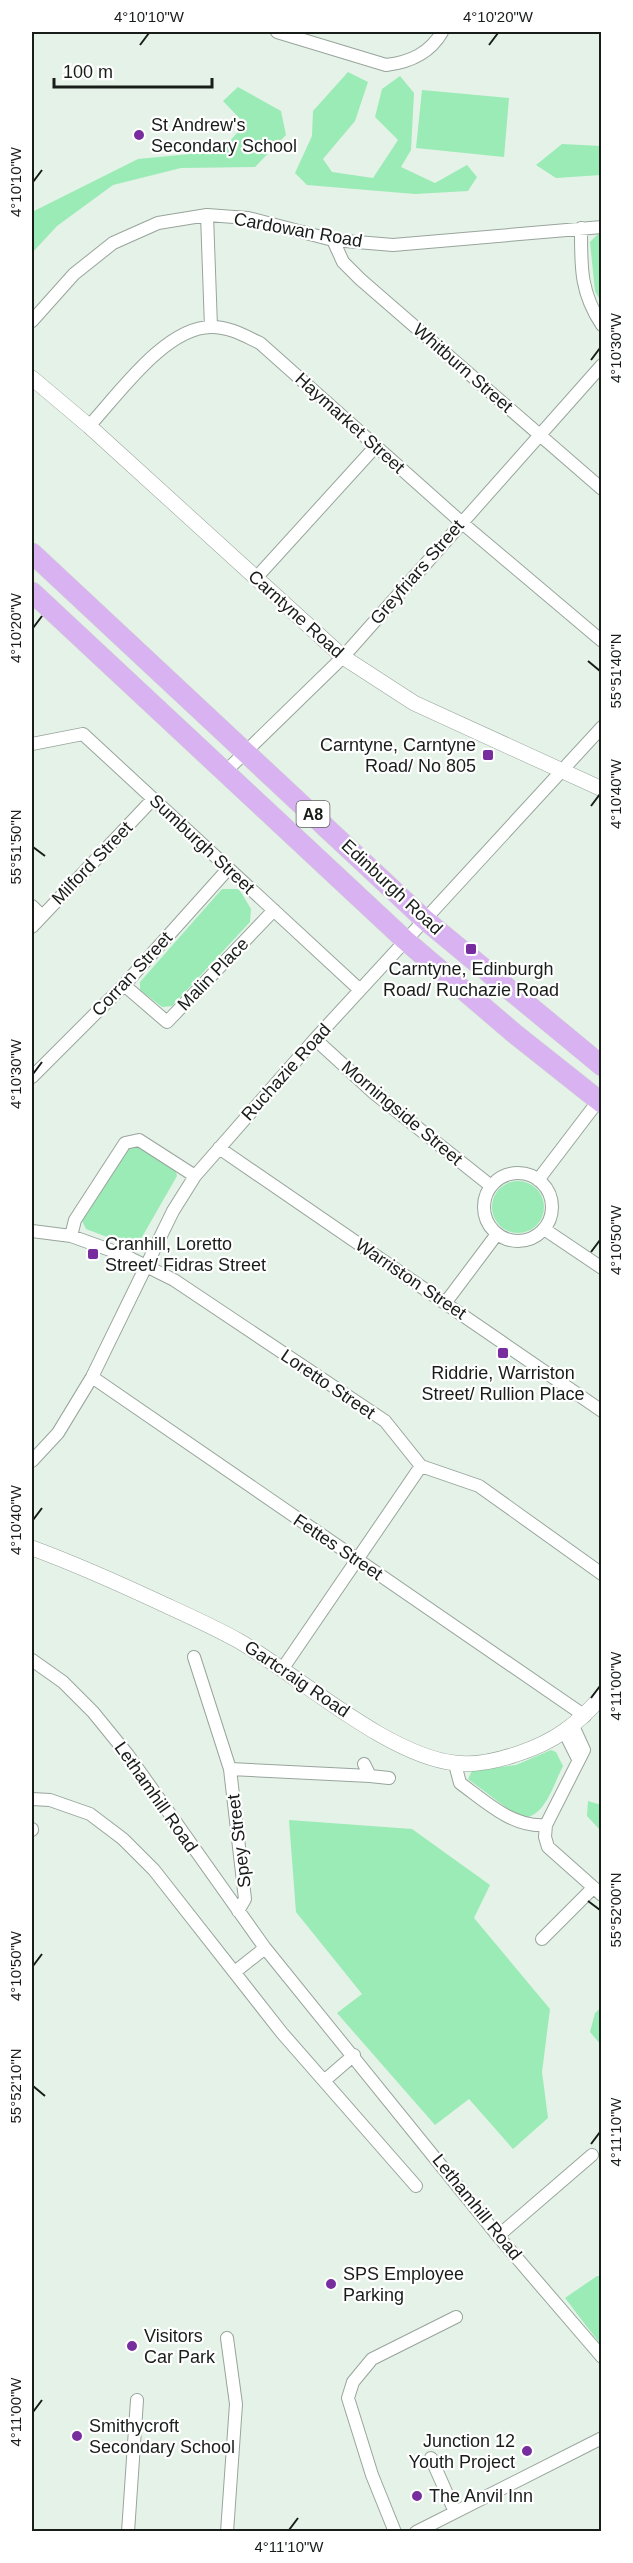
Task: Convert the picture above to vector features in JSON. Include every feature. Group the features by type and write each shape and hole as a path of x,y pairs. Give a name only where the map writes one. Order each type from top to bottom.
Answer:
{"main road":[{"name":"Edinburgh Road","path":"32,553 424,919 602,1066"},
{"name":"Edinburgh Road","path":"32,592 405,940 514,1034 600,1100"}],"street":[{"path":"277,32 386,65 402,63 425,52 442,32"},
{"path":"207,215 211,327"},
{"name":"Cardowan Road","path":"32,321 74,274 113,243 158,223 207,215 248,218 333,240 393,245 602,227"},
{"path":"581,228 581,272 586,298 602,325"},
{"name":"Whitburn Street","path":"333,240 343,262 360,279 602,489"},
{"name":"Haymarket Street","path":"89,426 164,347 184,334 211,327 236,331 260,343 461,522 602,641"},
{"name":"Greyfriars Street","path":"225,772 342,657 602,365"},
{"name":"Carntyne Road","path":"32,378 89,426 342,657 414,704 602,789"},
{"path":"256,578 376,446"},
{"name":"Ruchazie Road","path":"32,1461 58,1433 92,1377 173,1211 195,1176 315,1039 602,727"},
{"name":"Sumburgh Street","path":"32,744 83,734 360,990"},
{"name":"Milford Street","path":"32,927 153,799"},
{"name":"Corran Street","path":"32,1077 124,985 228,868"},
{"path":"32,906 42,916"},
{"name":"Malin Place","path":"124,985 168,1022 274,910"},
{"name":"Morningside Street","path":"315,1039 393,1108 491,1186"},
{"path":"538,1180 600,1100"},
{"path":"71,1236 75,1220 125,1143 139,1140 195,1176"},
{"name":"Warriston Street","path":"219,1148 602,1411"},
{"path":"519,1173 538,1180 545,1188 552,1208 544,1228 536,1236 516,1241 497,1234 485,1216 484,1206 491,1186 508,1175 519,1173"},
{"path":"544,1228 602,1268"},
{"name":"Loretto Street","path":"32,1231 71,1236 146,1265 174,1280 384,1421 422,1466"},
{"path":"446,1302 497,1234"},
{"name":"Fettes Street","path":"92,1377 357,1560 575,1725"},
{"path":"282,1668 422,1466 479,1486 602,1574"},
{"name":"Gartcraig Road","path":"32,1548 79,1565 237,1640 379,1735 422,1755 460,1763 500,1760 543,1746 575,1725 602,1696"},
{"name":"Spey Street","path":"194,1658 230,1769 245,1899 238,1911"},
{"name":"Lethamhill Road","path":"32,1660 63,1682 93,1712 128,1755 265,1948 354,2055 498,2236 602,2357"},
{"path":"542,1939 597,1892 548,1847 545,1838 546,1825 584,1750 575,1725"},
{"path":"460,1763 465,1787 516,1822 531,1826 546,1825"},
{"name":"Spey Street","path":"230,1769 367,1770 390,1778"},
{"name":"Lethamhill Road","path":"32,1799 50,1800 90,1814 123,1839 154,1870 236,1971 282,2033 416,2186"},
{"path":"236,1971 265,1948"},
{"path":"324,2081 354,2055"},
{"path":"498,2236 592,2155"},
{"path":"395,2532 369,2468 348,2398 353,2382 372,2359 456,2317"},
{"path":"227,2338 236,2404 227,2532"},
{"path":"128,2532 137,2400"},
{"path":"416,2532 602,2438"},
{"path":"431,2458 455,2512"}],"green space":[{"path":"348,72 368,82 355,121 323,159 332,172 373,178 398,140 375,117 382,89 400,76 414,93 411,150 401,167 435,183 467,165 477,177 468,191 415,194 307,185 295,173 312,136 313,111"},
{"path":"238,87 281,111 286,135 255,167 181,168 113,185 57,226 32,253 32,212 138,159 221,151 245,124 223,101"},
{"path":"422,90 509,98 504,157 416,148"},
{"path":"562,144 601,146 601,175 556,178 536,165"},
{"path":"601,234 601,302 595,291 590,242"},
{"path":"222,889 239,889 251,909 250,922 172,1006 162,1007 140,990 140,982"},
{"path":"139,1147 175,1168 177,1176 138,1244 131,1246 86,1229 82,1221 128,1149"},
{"path":"518,1181 532,1185 540,1193 544,1207 540,1221 532,1229 518,1233 504,1229 496,1221 492,1207 496,1193 504,1185"},
{"path":"551,1750 556,1752 563,1766 542,1807 529,1817 520,1818 468,1779 472,1771 516,1765"},
{"path":"588,1801 601,1805 601,1831 587,1816"},
{"path":"289,1820 412,1829 490,1885 474,1918 550,2009 542,2072 548,2118 513,2149 469,2099 435,2125 337,2013 362,1994 296,1912"},
{"path":"601,2008 601,2045 590,2032 595,2013"},
{"path":"597,2276 601,2276 601,2345 565,2298"}],"place":[{"name":"St Andrew's Secondary School","path":"139,135"},
{"name":"Carntyne, Carntyne Road/ No 805","path":"488,755"},
{"name":"Carntyne, Edinburgh Road/ Ruchazie Road","path":"471,949"},
{"name":"Cranhill, Loretto Street/ Fidras Street","path":"93,1254"},
{"name":"Riddrie, Warriston Street/ Rullion Place","path":"503,1353"},
{"name":"SPS Employee Parking","path":"331,2284"},
{"name":"Visitors Car Park","path":"132,2346"},
{"name":"Smithycroft Secondary School","path":"77,2436"},
{"name":"Junction 12 Youth Project","path":"527,2451"},
{"name":"The Anvil Inn","path":"417,2496"}]}
